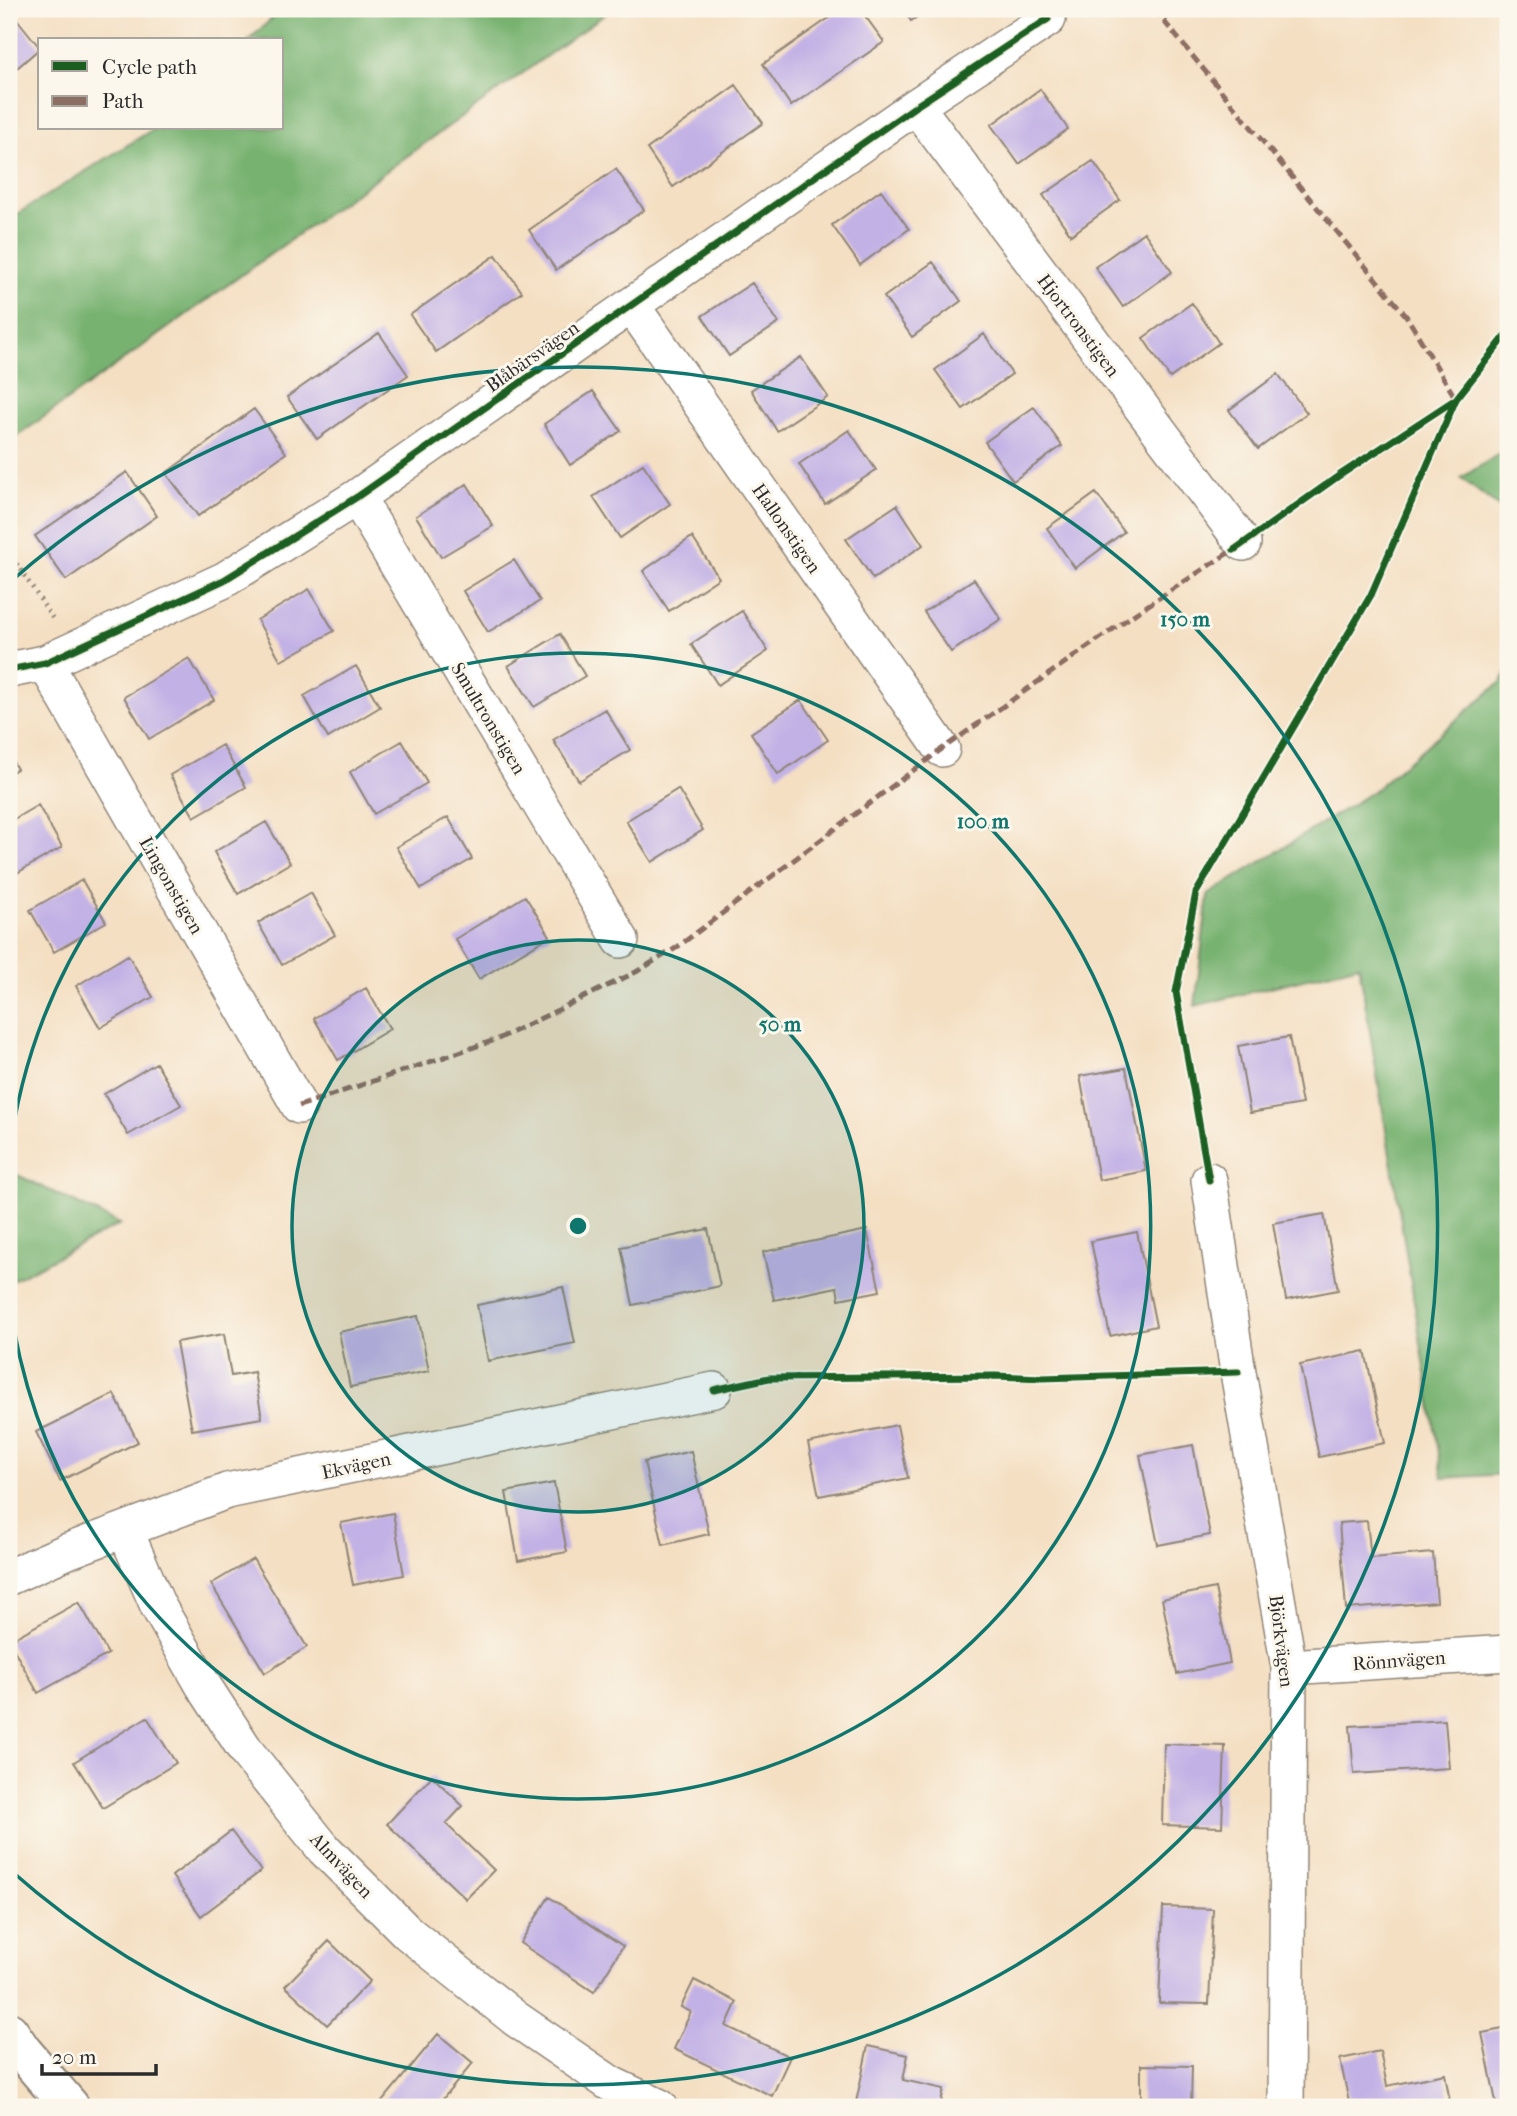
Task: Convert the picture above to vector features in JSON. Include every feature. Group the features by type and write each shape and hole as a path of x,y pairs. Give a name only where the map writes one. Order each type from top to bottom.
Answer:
{"street":[{"name":"Blåbärsvägen","path":"9,670 44,663 224,580 357,497 916,106 1048,19"},
{"name":"Hjortronstigen","path":"916,106 1243,542"},
{"name":"Hallonstigen","path":"632,306 942,750"},
{"name":"Smultronstigen","path":"357,497 621,940"},
{"name":"Lingonstigen","path":"44,663 299,1106"},
{"name":"Björkvägen","path":"1209,1180 1238,1372 1289,1667 1286,2107"},
{"name":"Ekvägen","path":"9,1577 68,1551 227,1491 714,1390"},
{"name":"Almvägen","path":"125,1530 158,1606 203,1685 248,1754 324,1849 408,1933 516,2019 611,2084 660,2107"},
{"name":"Rönnvägen","path":"1289,1667 1508,1653"},
{"path":"9,2032 70,2107"}],"path":[{"path":"9,552 60,628"}],"green space":[{"path":"282,9 612,9 9,442 9,219 152,130 284,130 284,38 251,38"},
{"path":"1499,454 1508,456 1508,514 1461,478"},
{"path":"1508,671 1508,1474 1443,1478 1359,965 1195,1006 1208,895 1372,792 1501,682"},
{"path":"9,1171 120,1224 9,1282"}],"building":[{"path":"9,9 38,45 38,50 9,75"},
{"path":"842,9 860,9 884,42 791,106 763,64"},
{"path":"903,9 929,9 911,21"},
{"path":"736,85 763,123 673,187 647,149"},
{"path":"1040,89 1068,129 1019,164 991,125"},
{"path":"1093,161 1120,200 1071,235 1043,195"},
{"path":"616,169 644,210 556,270 529,230"},
{"path":"881,190 909,229 860,265 832,225"},
{"path":"1144,232 1172,272 1123,307 1095,267"},
{"path":"496,255 522,292 436,352 410,315"},
{"path":"933,262 961,301 912,337 884,297"},
{"path":"752,283 779,323 729,356 702,316"},
{"path":"1192,303 1219,343 1170,378 1143,338"},
{"path":"379,333 408,375 317,439 287,397"},
{"path":"984,334 1012,374 963,409 935,370"},
{"path":"801,357 828,397 777,431 751,390"},
{"path":"1278,374 1307,413 1258,449 1229,410"},
{"path":"593,391 621,431 570,465 544,424"},
{"path":"1034,407 1062,446 1013,481 985,442"},
{"path":"254,409 286,453 198,516 166,473"},
{"path":"849,430 876,470 825,504 799,464"},
{"path":"643,464 670,504 620,538 593,497"},
{"path":"127,472 157,516 66,580 35,536"},
{"path":"467,484 493,526 441,557 416,516"},
{"path":"1096,493 1124,532 1075,568 1047,528"},
{"path":"897,505 923,545 873,579 846,539"},
{"path":"692,537 719,578 669,611 643,571"},
{"path":"514,560 540,601 488,632 463,591"},
{"path":"974,579 1001,619 951,652 924,612"},
{"path":"309,589 334,631 281,661 257,620"},
{"path":"742,611 768,651 718,685 691,644"},
{"path":"560,634 585,676 534,707 508,666"},
{"path":"189,658 214,700 149,739 124,697"},
{"path":"356,666 380,707 328,738 304,696"},
{"path":"801,700 828,740 778,774 751,733"},
{"path":"605,709 630,750 579,781 553,740"},
{"path":"402,741 427,783 374,814 350,772"},
{"path":"222,745 246,787 194,817 170,775"},
{"path":"9,755 17,769 9,774"},
{"path":"678,789 703,830 652,862 626,821"},
{"path":"38,805 62,847 10,877 9,822"},
{"path":"448,817 472,859 421,889 396,847"},
{"path":"266,822 290,863 238,894 214,852"},
{"path":"82,880 106,922 54,952 30,910"},
{"path":"311,893 335,935 282,965 258,923"},
{"path":"525,896 550,936 479,979 455,939"},
{"path":"128,955 153,997 100,1028 76,986"},
{"path":"366,988 390,1029 338,1060 314,1018"},
{"path":"1289,1037 1302,1104 1250,1113 1238,1046"},
{"path":"156,1063 181,1105 128,1135 104,1094"},
{"path":"1126,1068 1146,1171 1099,1180 1080,1076"},
{"path":"1324,1214 1338,1290 1286,1300 1273,1223"},
{"path":"708,1229 720,1286 633,1305 621,1247"},
{"path":"867,1230 880,1291 839,1299 837,1287 774,1300 763,1252"},
{"path":"1137,1232 1156,1326 1110,1336 1091,1241"},
{"path":"563,1287 575,1343 488,1361 477,1305"},
{"path":"418,1316 429,1371 350,1387 339,1332"},
{"path":"224,1334 231,1376 254,1372 262,1418 192,1430 176,1342"},
{"path":"1365,1351 1385,1443 1319,1457 1300,1365"},
{"path":"114,1394 138,1442 60,1481 36,1432"},
{"path":"897,1425 908,1478 819,1496 808,1443"},
{"path":"1193,1445 1210,1535 1158,1545 1140,1455"},
{"path":"691,1451 709,1534 663,1545 644,1462"},
{"path":"554,1483 567,1552 518,1561 506,1492"},
{"path":"393,1513 404,1575 353,1585 341,1523"},
{"path":"1367,1521 1371,1558 1433,1553 1437,1602 1346,1609 1339,1523"},
{"path":"253,1559 307,1647 265,1673 211,1584"},
{"path":"1215,1588 1230,1663 1177,1674 1162,1599"},
{"path":"79,1602 108,1654 38,1693 9,1641"},
{"path":"147,1717 176,1763 103,1808 74,1762"},
{"path":"1445,1720 1449,1768 1354,1774 1350,1726"},
{"path":"1164,1744 1225,1746 1222,1827 1162,1825"},
{"path":"432,1776 463,1806 446,1824 494,1870 466,1899 387,1824"},
{"path":"231,1831 261,1871 201,1916 172,1876"},
{"path":"549,1897 623,1946 594,1992 520,1943"},
{"path":"1163,1907 1213,1909 1209,2004 1159,2003"},
{"path":"329,1941 370,1981 327,2025 285,1986"},
{"path":"694,1980 737,2002 726,2026 790,2057 772,2096 674,2049 691,2012 681,2007"},
{"path":"1508,2028 1508,2107 1497,2107 1482,2033"},
{"path":"438,2034 473,2063 436,2107 386,2107 381,2103"},
{"path":"868,2046 908,2055 903,2080 944,2089 940,2107 855,2107"},
{"path":"1380,2051 1387,2086 1445,2074 1451,2107 1350,2107 1340,2059"},
{"path":"1141,2065 1192,2066 1191,2107 1141,2107"}],"marked path":[{"path":"1154,9 1407,317 1456,399 1454,401"},
{"path":"9,274 12,286 9,321"},
{"path":"299,1106 498,1039 636,972 676,948 942,749 1136,613 1239,546"}],"cycle path":[{"path":"9,670 45,663 224,580 357,497 916,106 1048,19"},
{"path":"1209,1180 1176,992 1196,893 1371,595 1456,399 1508,333"},
{"path":"1234,550 1340,475 1456,399"},
{"path":"714,1390 769,1378 1042,1378 1238,1372"}]}
